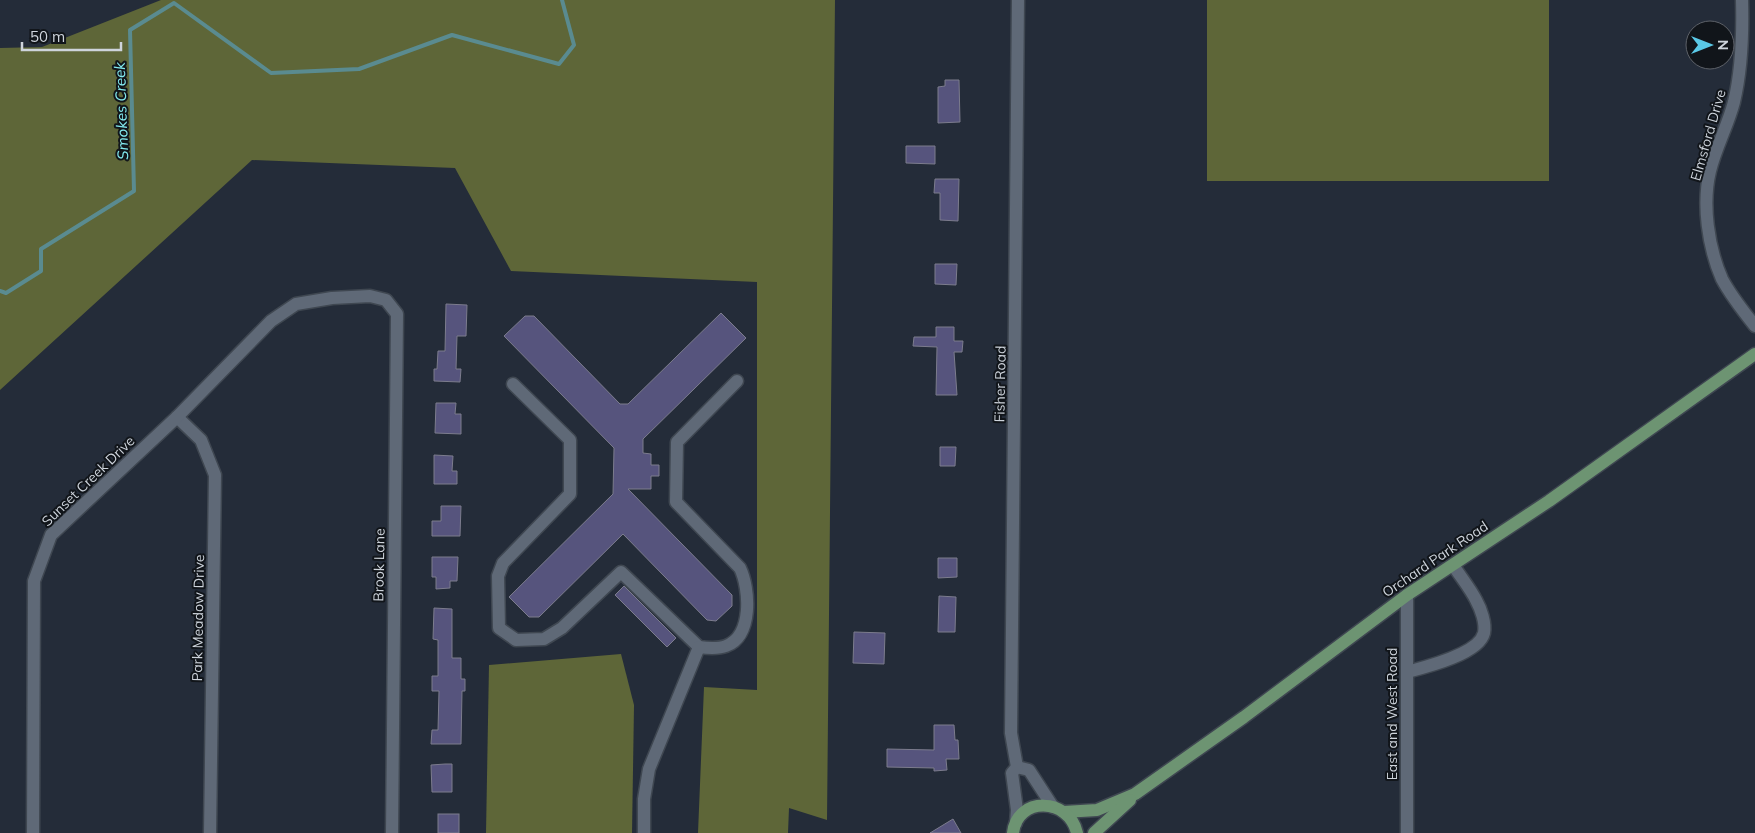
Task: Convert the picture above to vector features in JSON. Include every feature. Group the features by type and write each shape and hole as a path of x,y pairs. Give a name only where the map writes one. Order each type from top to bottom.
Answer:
{"main road":[{"name":"Orchard Park Road","path":"1094,833 1110,821 1135,794 1244,717 1407,595 1549,500 1755,354"},
{"name":"Orchard Park Road","path":"1014,828 1026,812 1035,807 1097,810 1135,794"},
{"path":"1059,809 1073,821 1077,833"}],"street":[{"name":"Fisher Road","path":"1014,828 1017,810 1012,773 1017,767 1011,732 1018,0"},
{"name":"Elmsford Drive","path":"1742,0 1743,40 1740,72 1733,104 1710,171 1707,213 1713,251 1722,279 1734,300 1755,326"},
{"name":"Sunset Creek Drive","path":"33,833 34,581 51,535 176,417 272,321 296,304 332,298 370,296 386,300"},
{"name":"Brook Lane","path":"386,300 397,314 392,833"},
{"path":"514,384 570,440 570,494 503,563 498,576 499,628 516,640 544,640 562,628 621,572 699,647 725,647 741,633 746,615 746,581 740,568 676,502 677,442 736,380"},
{"name":"Park Meadow Drive","path":"176,417 201,440 215,475 210,833"},
{"path":"1407,672 1461,654 1476,646 1484,634 1483,619 1476,599 1453,564"},
{"name":"East and West Road","path":"1406,833 1407,595"},
{"path":"644,833 644,799 649,770 699,647"},
{"path":"1017,767 1029,770 1059,809"}],"green space":[{"path":"161,0 835,0 827,820 789,808 788,833 698,833 704,687 757,690 757,282 511,271 455,168 252,160 0,390 0,48 42,47"},
{"path":"1207,0 1549,0 1549,181 1207,181"},
{"path":"621,654 634,705 632,833 486,833 489,665"}],"building":[{"path":"945,80 959,80 960,122 938,123 938,87 945,86"},
{"path":"906,146 935,146 935,164 906,163"},
{"path":"935,179 959,179 958,221 940,220 940,193 934,193"},
{"path":"935,264 957,264 956,285 935,284"},
{"path":"446,304 467,305 466,336 457,336 456,369 461,369 460,382 434,381 434,369 437,369 438,351 445,351"},
{"path":"721,313 746,338 643,439 643,453 651,454 651,465 659,465 659,476 651,476 651,489 628,489 732,595 732,606 716,621 707,620 623,534 539,617 529,617 509,597 613,494 614,448 504,336 525,316 534,316 620,404 628,404"},
{"path":"936,327 954,327 954,341 963,341 962,352 954,352 957,395 936,395 937,347 913,346 914,337 936,337"},
{"path":"436,403 456,403 455,414 461,414 461,434 435,433"},
{"path":"940,447 956,447 955,466 940,466"},
{"path":"434,455 453,456 452,471 457,471 457,484 434,484"},
{"path":"441,506 461,506 460,536 432,536 432,521 441,521"},
{"path":"432,557 458,557 457,581 450,581 450,588 436,589 436,577 432,577"},
{"path":"938,558 957,558 957,577 938,578"},
{"path":"624,586 676,638 667,647 615,595"},
{"path":"939,596 956,597 955,632 938,632"},
{"path":"434,608 452,609 452,658 461,658 461,679 465,679 465,691 462,691 461,744 431,744 432,730 438,730 439,691 432,691 432,676 438,676 438,640 433,639"},
{"path":"854,632 885,633 884,664 853,663"},
{"path":"934,725 954,725 955,740 958,740 959,759 946,759 947,770 934,771 934,768 887,767 887,749 934,750"},
{"path":"452,764 452,792 432,792 431,765"},
{"path":"438,814 459,814 459,833 438,833"},
{"path":"953,819 961,833 930,833"}],"waterway":[{"name":"Smokes Creek","path":"0,291 6,293 41,271 41,249 134,191 130,30 174,3 271,73 359,69 452,35 559,64 574,45 562,0"}]}
